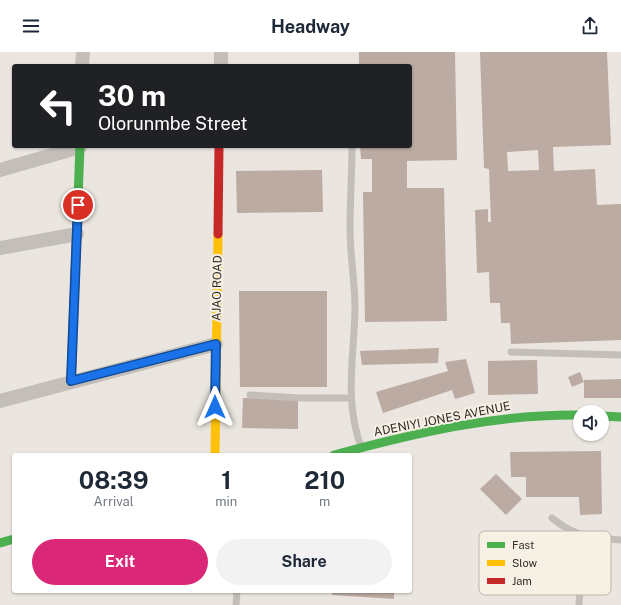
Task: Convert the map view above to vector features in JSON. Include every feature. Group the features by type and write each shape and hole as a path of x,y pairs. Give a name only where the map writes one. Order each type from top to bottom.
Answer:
{"street":[{"path":"82,64 83,52"},
{"path":"220,64 221,52"},
{"path":"0,170 73,148"},
{"path":"71,381 80,148"},
{"name":"AJAO ROAD","path":"215,453 219,148"},
{"path":"0,248 77,234"},
{"path":"0,401 71,381 216,344"},
{"name":"ADENIYI JONES AVENUE","path":"342,453 449,427 521,415 573,415"},
{"path":"609,416 621,417"},
{"path":"0,543 12,540"}],"lane":[{"path":"352,148 350,228 355,309 351,364 351,398 354,428 361,448"},
{"path":"511,352 621,355"},
{"path":"250,395 302,398 351,398"},
{"path":"552,518 565,529 570,531"},
{"path":"611,539 621,540"},
{"path":"236,605 238,593"},
{"path":"579,605 580,595"}],"building":[{"path":"359,52 455,52 457,160 407,161 407,188 444,188 447,321 365,322 363,192 372,192 372,159 361,159 360,148 412,148 412,64 359,64"},
{"path":"480,52 607,52 611,145 553,147 554,171 595,169 597,205 621,204 621,340 511,344 510,323 501,323 500,303 490,303 489,272 477,273 475,210 488,209 488,222 491,222 489,169 484,168","holes":["538,150 539,170 508,171 507,152"]},
{"path":"322,170 323,212 237,213 236,171"},
{"path":"239,291 327,291 327,387 240,387"},
{"path":"439,348 438,363 362,365 360,351"},
{"path":"466,359 475,393 455,399 452,390 383,413 376,392 448,371 445,362"},
{"path":"537,360 538,394 488,395 488,361"},
{"path":"580,372 584,382 572,387 568,377"},
{"path":"621,379 621,398 584,398 584,380"},
{"path":"243,398 298,399 298,429 242,428"},
{"path":"601,451 602,514 580,515 579,497 526,497 526,477 511,477 510,452"},
{"path":"496,474 522,499 506,515 480,489"},
{"path":"332,593 394,593 394,599 332,595"}],"traffic: fast":[{"path":"77,225 80,148"},
{"path":"342,453 425,432 486,421 573,415"},
{"path":"609,416 621,417"},
{"path":"0,543 12,540"}],"traffic: slow":[{"path":"215,453 218,234"}],"traffic: jam":[{"path":"218,234 219,148"},
{"path":"71,381 77,225"}],"route":[{"path":"78,205 71,381 216,344 215,407"}]}
